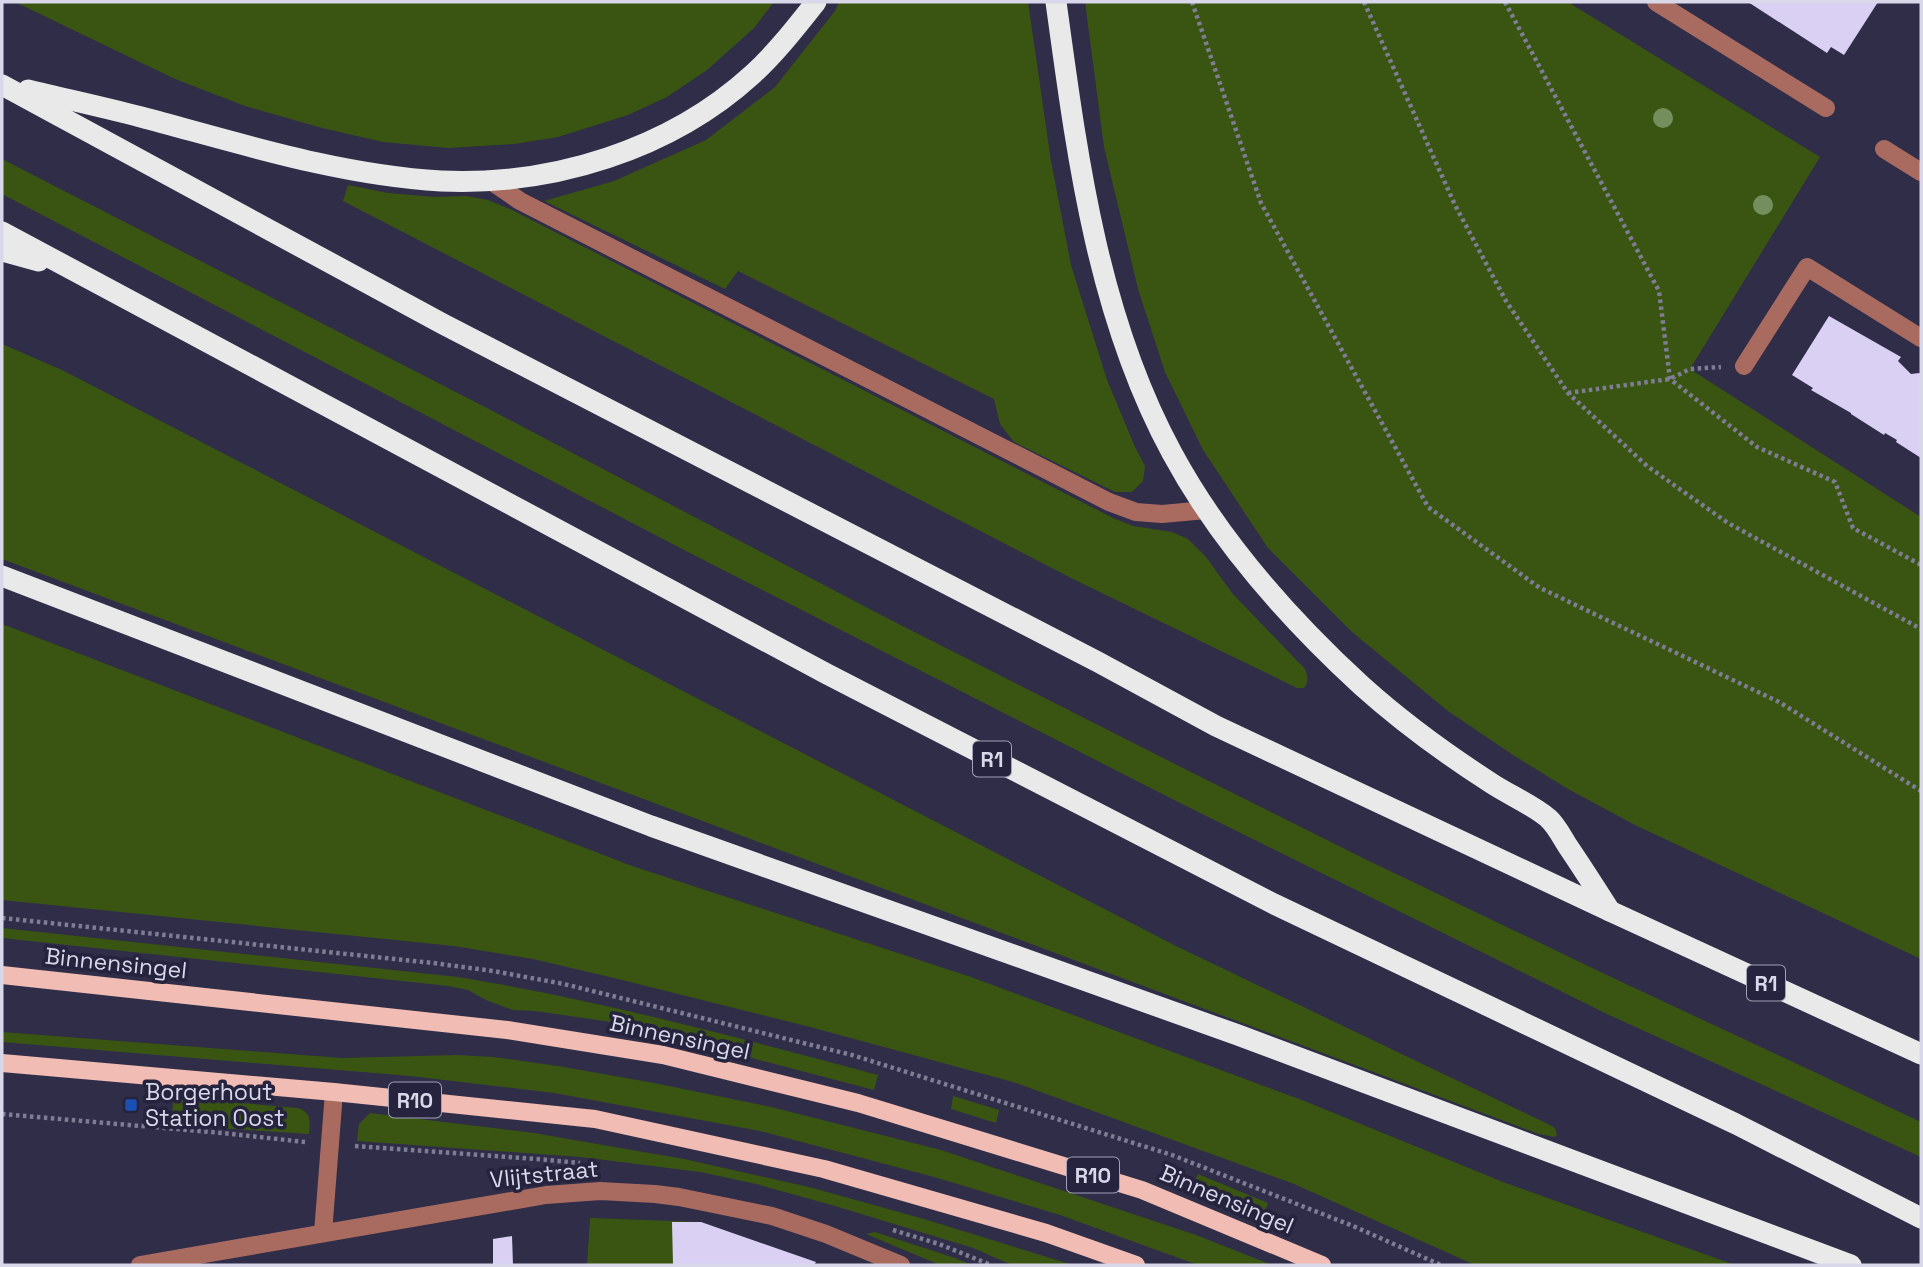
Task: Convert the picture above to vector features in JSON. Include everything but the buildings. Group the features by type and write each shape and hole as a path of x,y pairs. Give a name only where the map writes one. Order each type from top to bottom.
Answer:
{"highway":[{"path":"2,84 139,116 326,165 442,181 536,176 587,165 632,150 676,128 716,103 752,74 783,43 816,2"},
{"path":"1056,2 1088,207 1102,271 1126,349 1146,401 1172,453 1206,510 1245,563 1283,607 1363,687 1435,746 1550,819 1612,912"},
{"name":"R1","path":"2,84 443,324 1098,662 1216,726 1921,1054"},
{"name":"R1","path":"2,232 827,674 1274,904 1736,1124 1921,1218"},
{"path":"2,251 78,272"},
{"path":"2,576 651,826 1238,1035 1851,1265"},
{"path":"2,584 64,600"}],"main road":[{"name":"Binnensingel","path":"2,975 496,1028 663,1055 858,1103 1142,1190 1322,1265"},
{"name":"R10","path":"2,1063 334,1092 609,1122 824,1169 1046,1233 1136,1265"}],"street":[{"path":"1656,2 1826,108"},
{"path":"1884,149 1921,172"},
{"path":"488,179 520,201 1109,502 1136,512 1162,514 1206,510"},
{"path":"1744,366 1807,267 1921,338"},
{"path":"323,1233 334,1092"},
{"name":"Vlijtstraat","path":"140,1265 546,1195 600,1191 655,1194 772,1216 826,1234 901,1265"}],"path":[{"path":"1192,2 1261,203 1428,507 1540,588 1779,702 1921,791"},
{"path":"1364,2 1455,205 1506,301 1568,393 1647,466 1728,523 1921,629"},
{"path":"1505,2 1659,291 1670,379 1757,447 1835,482 1853,528 1921,565"},
{"path":"1568,393 1670,379 1690,369 1744,366"},
{"path":"2,1114 329,1144"}],"green space":[{"path":"15,2 774,2 754,28 707,70 667,97 628,115 558,137 514,144 448,148 383,142 245,106 175,79"},
{"path":"839,2 1028,2 1051,161 1071,265 1107,380 1145,466 1143,481 1132,492 1115,492 1014,442 1000,424 994,399 738,271 725,289 544,201 614,181 706,140 775,87 835,11"},
{"path":"1085,2 1571,2 1820,157 1690,369 1921,517 1921,959 1635,825 1568,789 1513,755 1448,711 1352,632 1268,548 1203,450 1165,372 1138,289 1104,147"},
{"path":"2,159 485,407 881,615 1185,769 1367,860 1921,1122 1921,1157 1607,1014 1180,803 686,551 2,194"},
{"path":"348,185 388,193 435,197 466,196 488,200 512,210 1111,517 1133,526 1172,532 1188,539 1206,557 1232,593 1305,669 1308,679 1306,686 1297,688 1071,578 343,201"},
{"path":"2,344 62,370 1176,946 1548,1124 1555,1128 1557,1135 1555,1137 1539,1134 2,559"},
{"path":"2,624 632,866 971,977 1307,1102 1503,1182 1735,1265 1475,1265 1294,1184 1013,1082 618,979 533,959 454,946 2,900"},
{"path":"2,928 458,977 617,1008 878,1075 874,1090 755,1059 722,1044 632,1025 513,1010 468,990 448,986 2,938"},
{"path":"2,1032 342,1058 457,1055 493,1057 654,1083 767,1106 941,1150 1196,1235 1272,1265 1198,1265 1060,1215 934,1177 760,1131 554,1093 410,1076 2,1042"},
{"path":"953,1096 999,1110 996,1123 951,1109"},
{"path":"173,1097 298,1108 308,1115 309,1134 172,1125"},
{"path":"370,1113 534,1133 684,1159 809,1187 1073,1265 1012,1265 973,1248 835,1206 700,1172 581,1157 357,1141 359,1124"},
{"path":"1198,1174 1268,1203 1263,1216 1192,1188"},
{"path":"590,1218 701,1222 819,1265 587,1265"},
{"path":"875,1232 971,1265 940,1265 866,1234"}],"place":[{"name":"Borgerhout Station Oost","path":"131,1105"}]}
